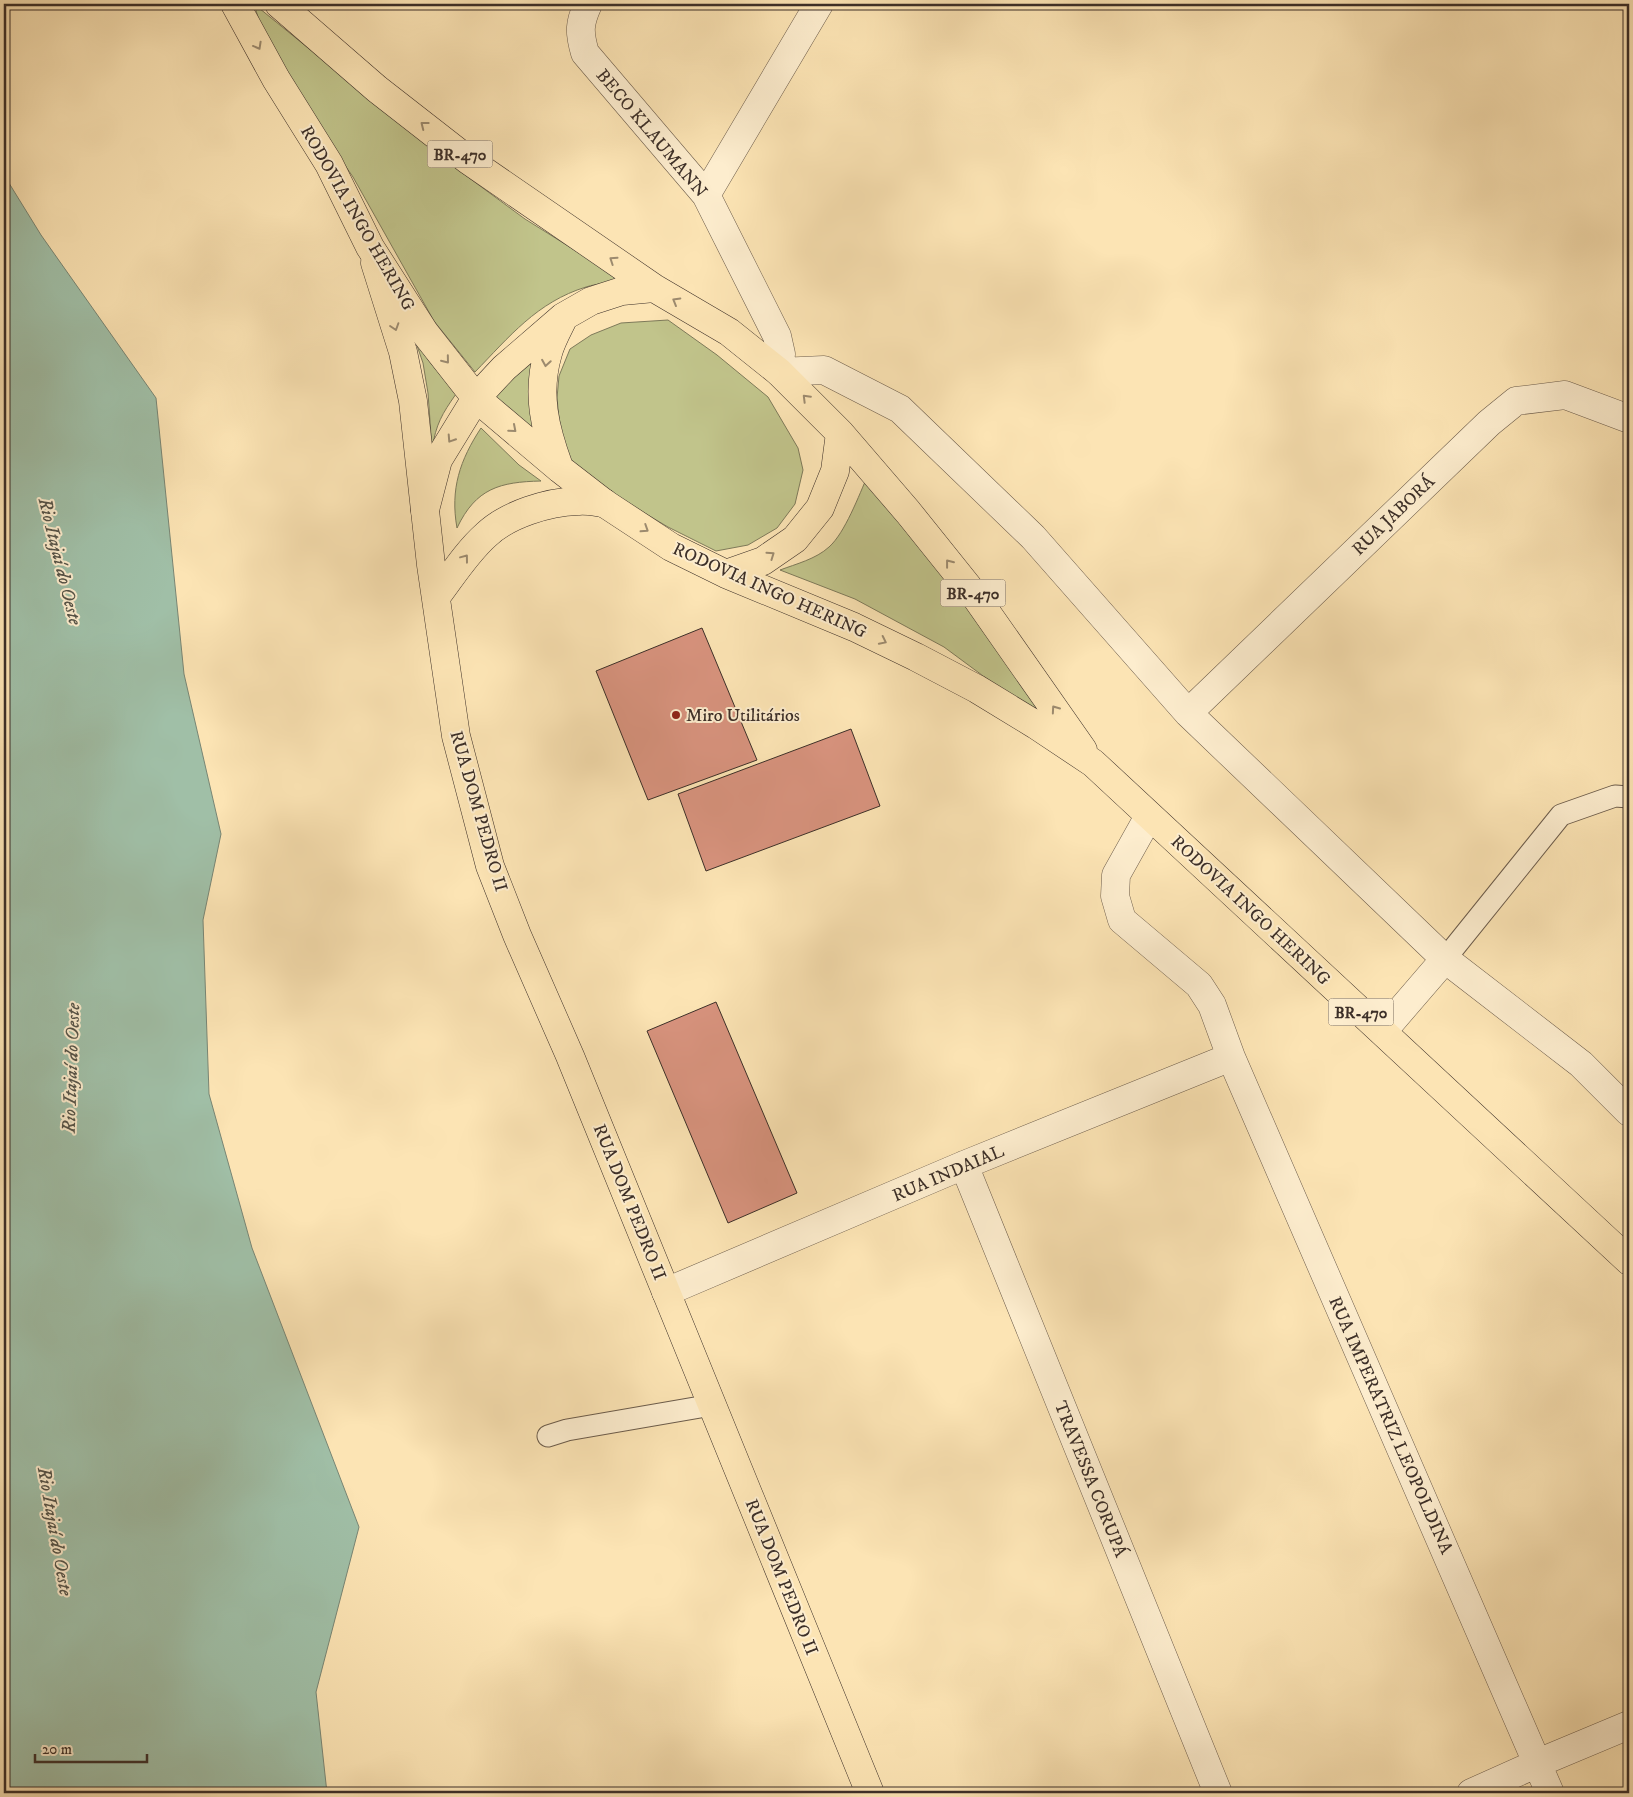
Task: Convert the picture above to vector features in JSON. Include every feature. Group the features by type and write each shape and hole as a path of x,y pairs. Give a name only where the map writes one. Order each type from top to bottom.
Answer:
{"main road":[{"name":"RODOVIA INGO HERING","path":"235,4 276,78 329,164 370,247 425,333 476,398 560,469 604,503 672,547 726,574 854,627 916,657 977,689 1093,763 1629,1261"},
{"name":"RODOVIA INGO HERING","path":"279,4 377,89 468,160 654,288 729,332 779,372 840,432 908,512 972,593 1034,677 1093,763"},
{"name":"RUA DOM PEDRO II","path":"370,247 403,352 413,401 436,597 456,736 490,866 517,935 570,1056 870,1793"},
{"path":"425,510 438,460 476,398 504,368 563,317 591,300 622,290 654,288"},
{"path":"560,469 546,432 542,393 548,354 563,317"},
{"path":"726,574 763,561 795,539 820,508 836,472 840,432"},
{"path":"436,597 487,533 513,517 548,504 579,501 604,503"}],"street":[{"name":"BECO KLAUMANN","path":"588,4 581,20 580,35 585,53 706,195 777,336 781,354 779,372"},
{"path":"706,195 819,4"},
{"path":"779,372 824,370 900,409 1032,536 1188,713 1445,959 1581,1064 1629,1112"},
{"name":"RUA JABORÁ","path":"1188,713 1488,423 1516,400 1565,395 1629,419"},
{"name":"RUA IMPERATRIZ LEOPOLDINA","path":"1150,816 1116,875 1115,896 1122,920 1199,985 1212,1005 1231,1057 1550,1793"},
{"path":"1383,1031 1445,959"},
{"name":"RUA INDAIAL","path":"666,1292 964,1165 1231,1057"},
{"name":"TRAVESSA CORUPÁ","path":"964,1165 1218,1793"},
{"path":"1471,1793 1538,1762 1629,1726"}],"lane":[{"path":"1445,959 1562,815 1615,796 1629,797"},
{"path":"548,1436 566,1430 712,1405"}],"green space":[{"path":"254,4 457,169 525,219 624,281 586,287 538,311 512,334 475,372 434,321 353,177 270,56"},
{"path":"668,320 717,355 768,397 798,448 803,470 795,504 777,528 748,545 716,551 668,527 616,496 569,461 560,429 557,398 559,376 570,349 591,335 621,323"},
{"path":"413,334 429,361 456,394 440,420 432,449 428,393 423,363"},
{"path":"540,349 539,442 491,398"},
{"path":"481,428 519,465 541,481 513,483 491,490 472,504 457,528 455,500 458,475 467,452"},
{"path":"868,475 1067,738 944,647 855,599 780,570 818,555 835,541 851,513"}],"water":[{"name":"Rio Itajaí do Oeste","path":"4,175 41,235 156,398 184,674 221,834 203,920 209,1094 252,1248 359,1527 316,1692 327,1793 4,1793"}],"building":[{"name":"Miro Utilitários","path":"702,628 757,760 648,800 596,671"},
{"path":"851,729 880,806 706,871 678,794"},
{"path":"716,1002 797,1193 728,1223 647,1031"}],"place":[{"name":"Miro Utilitários","path":"676,715"}]}
